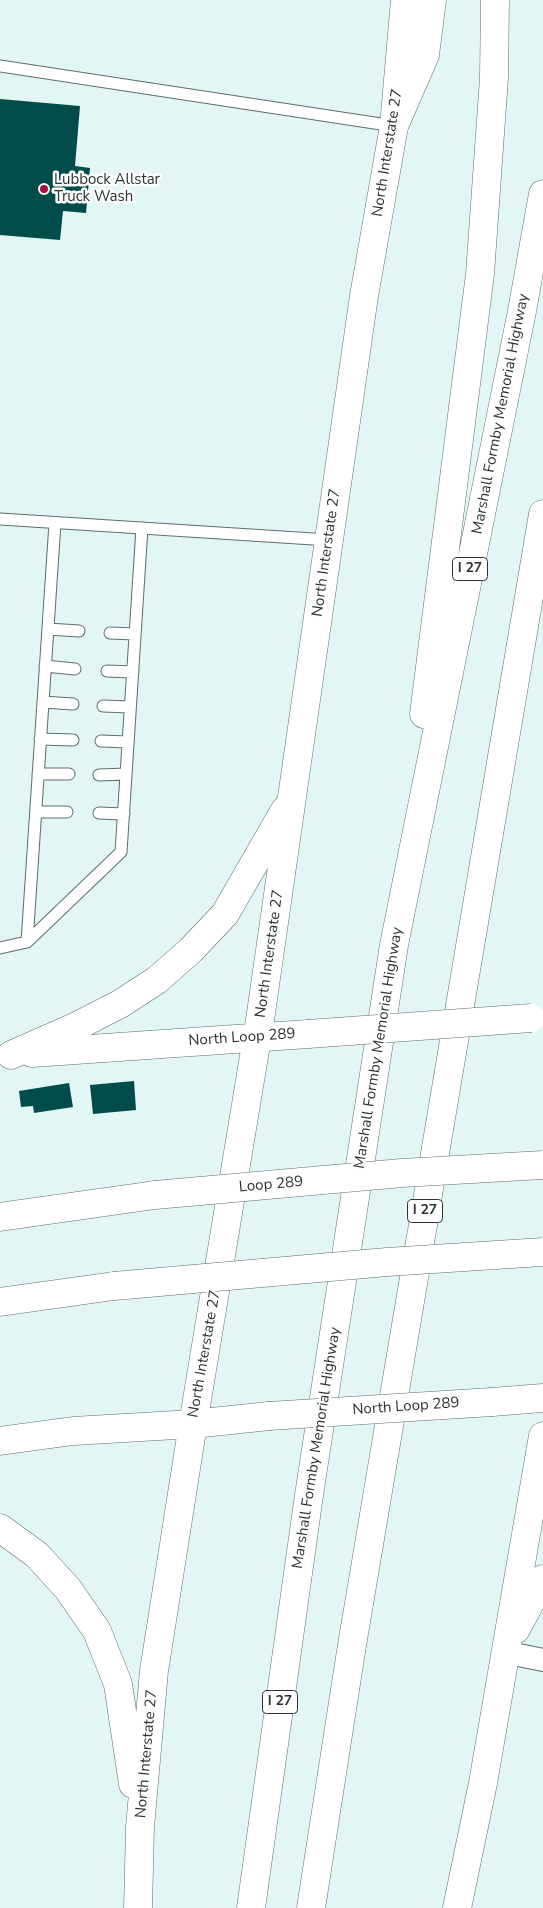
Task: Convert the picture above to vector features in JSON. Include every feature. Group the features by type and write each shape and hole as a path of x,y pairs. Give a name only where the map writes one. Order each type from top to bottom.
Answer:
{"main road":[{"name":"North Interstate 27","path":"138,1908 140,1827 154,1671 257,1037 364,296 394,126 405,0"},
{"path":"394,126 425,55 432,0"},
{"path":"394,945 480,274 494,78 495,0"},
{"name":"Marshall Formby Memorial Highway","path":"251,1908 309,1495 394,945 522,311 543,194"},
{"name":"I 27","path":"310,1908 357,1615 543,514"},
{"path":"6,1055 77,1026 120,1004 157,980 191,950 225,914 293,796"},
{"name":"North Loop 289","path":"6,1055 537,1018"},
{"name":"Loop 289","path":"0,1217 155,1195 402,1173 543,1165"},
{"path":"0,1302 114,1286 387,1262 543,1252"},
{"name":"North Loop 289","path":"0,1441 73,1431 543,1398"},
{"path":"457,1908 483,1783 504,1652 543,1436"},
{"path":"0,1528 37,1554 68,1589 97,1631 118,1684 140,1827"},
{"path":"504,1652 543,1579"}],"street":[{"path":"504,1652 543,1660"}],"lane":[{"path":"0,66 394,126"},
{"path":"0,519 329,540"},
{"path":"27,942 54,523"},
{"path":"0,948 27,942 121,852 142,528"},
{"path":"48,629 79,631"},
{"path":"110,633 135,634"},
{"path":"45,666 75,669"},
{"path":"107,671 133,672"},
{"path":"43,702 73,704"},
{"path":"103,706 130,707"},
{"path":"40,739 73,740"},
{"path":"101,741 128,742"},
{"path":"38,774 69,774"},
{"path":"99,774 126,774"},
{"path":"36,812 67,812"},
{"path":"99,813 124,814"}],"building":[{"name":"Lubbock Allstar Truck Wash","path":"0,99 80,106 75,166 90,168 86,213 63,211 60,240 0,235"},
{"path":"134,1081 136,1110 93,1114 90,1085"},
{"path":"69,1083 73,1107 34,1113 33,1106 21,1107 19,1091"}],"place":[{"name":"Lubbock Allstar Truck Wash","path":"44,189"}]}
